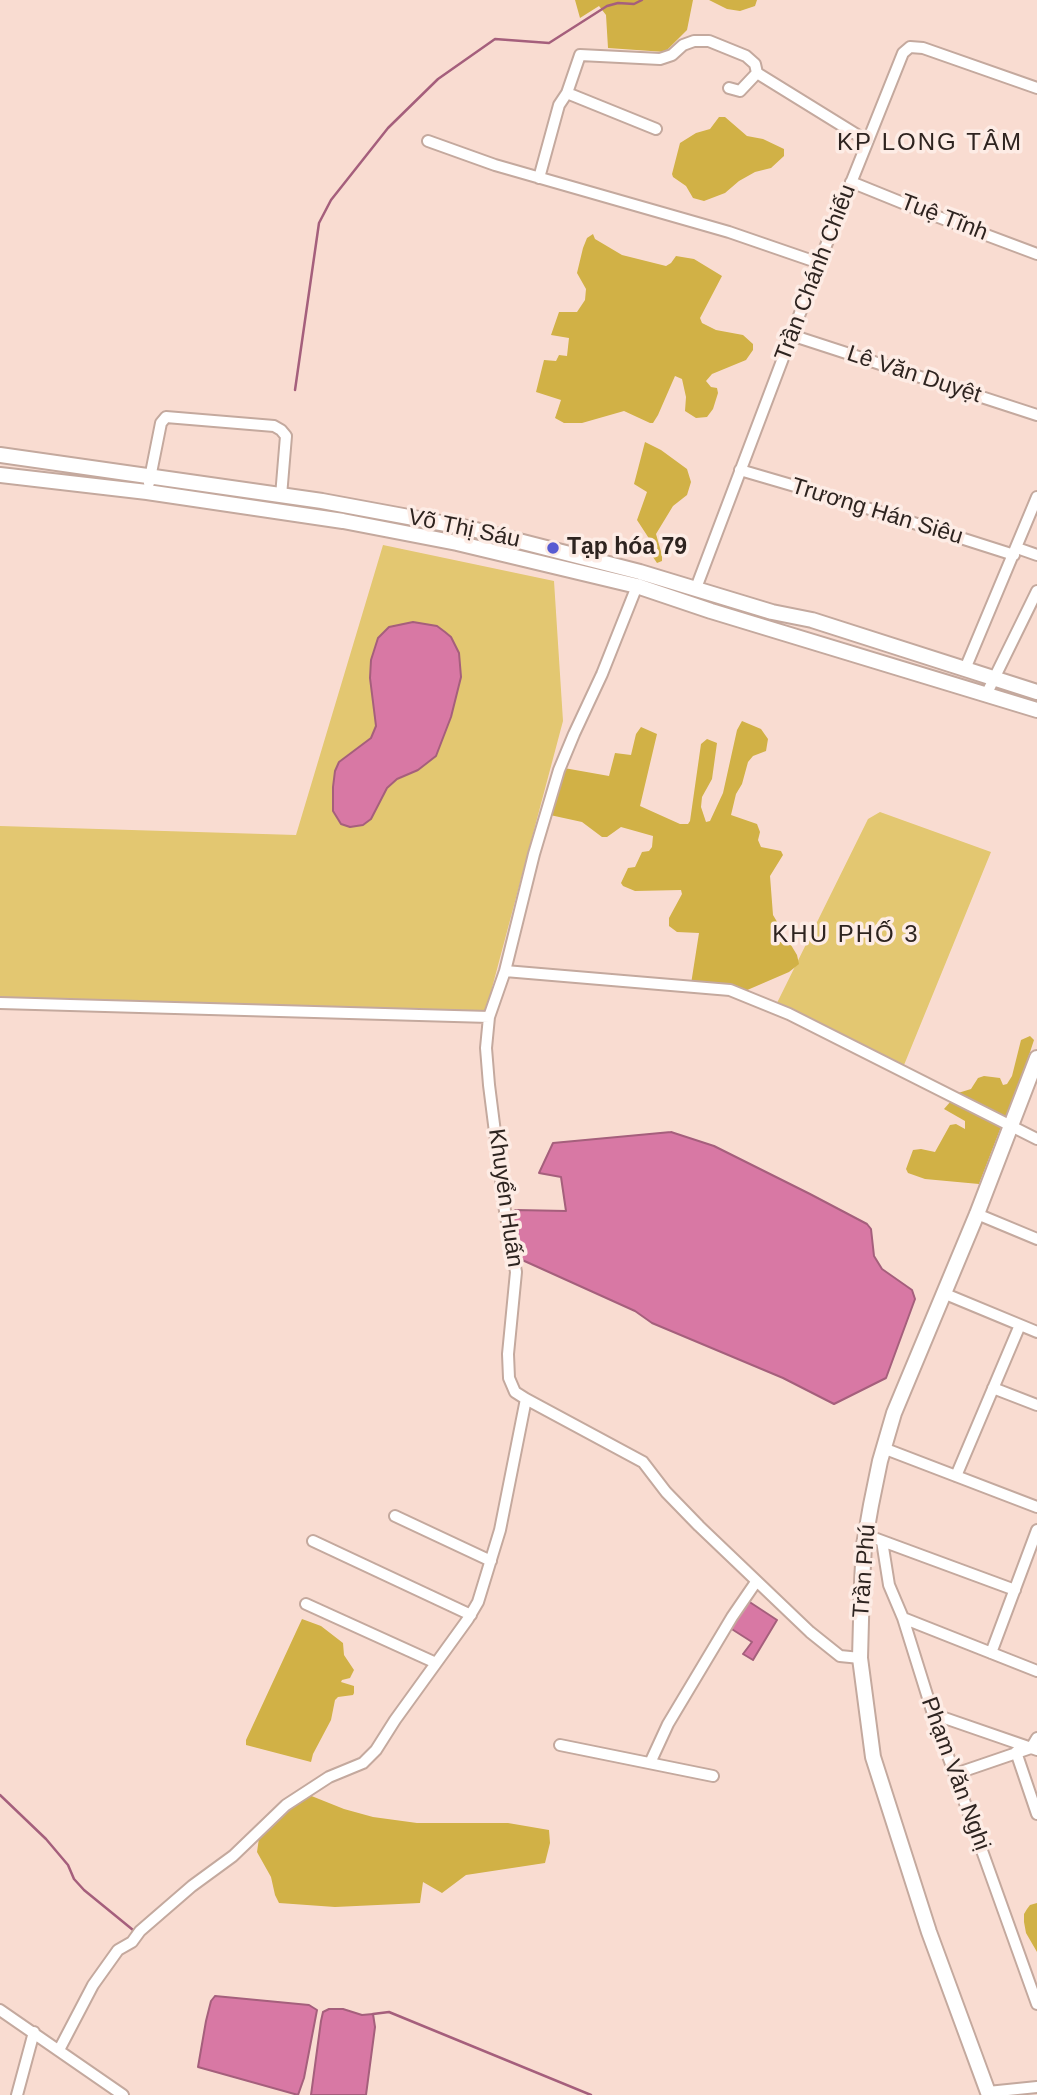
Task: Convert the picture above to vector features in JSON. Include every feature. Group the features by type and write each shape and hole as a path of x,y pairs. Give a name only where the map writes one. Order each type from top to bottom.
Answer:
{"main road":[{"name":"Võ Thị Sáu","path":"0,455 281,496 468,528 638,579 711,611 1037,710"},
{"name":"Võ Thị Sáu","path":"0,475 147,492 343,521 696,588 772,612 812,620 994,680 1036,690"},
{"name":"Trần Phú","path":"989,2094 929,1933 882,1790 869,1732 860,1658 866,1535 883,1448 897,1404 1037,1058"}],"street":[{"path":"539,178 559,106 568,93 580,55 660,60 672,55 682,45 694,41 709,41 746,56 755,64 757,73 867,141"},
{"name":"Trần Chánh Chiếu","path":"696,588 819,262 900,58 906,49 923,48 1037,88"},
{"path":"729,88 740,91 757,73"},
{"path":"568,93 656,129"},
{"path":"428,141 495,165 729,232 819,262"},
{"name":"Tuệ Tĩnh","path":"851,182 1037,254"},
{"name":"Lê Văn Duyệt","path":"791,335 1037,415"},
{"path":"147,492 161,423 166,416 274,426 281,430 286,436 281,496"},
{"name":"Trương Hán Siêu","path":"740,470 1037,555"},
{"path":"965,669 1037,498"},
{"name":"Khuyển Huấn","path":"638,579 602,674 559,771 534,854 505,971 489,1017 486,1048 489,1085 503,1200 516,1272 508,1354 509,1378 515,1392 526,1399 643,1462 666,1492 756,1582 837,1654 860,1658"},
{"path":"986,695 1037,591"},
{"path":"505,971 730,990 789,1014 1037,1139"},
{"path":"0,1003 489,1017"},
{"path":"976,1214 1037,1239"},
{"path":"943,1293 1037,1332"},
{"path":"956,1476 1020,1325"},
{"path":"993,1388 1037,1405"},
{"path":"59,2050 93,1985 115,1953 132,1942 140,1931 192,1886 233,1856 286,1804 328,1777 369,1758 478,1602 512,1478 526,1399"},
{"path":"883,1448 1037,1507"},
{"path":"395,1516 491,1561"},
{"path":"991,1653 1037,1530"},
{"path":"866,1535 1015,1590"},
{"path":"313,1541 471,1615"},
{"name":"Phạm Văn Nghị","path":"882,1541 889,1585 903,1618 933,1714 1037,2004"},
{"path":"650,1763 668,1724 756,1582"},
{"path":"306,1604 436,1663"},
{"path":"903,1618 1037,1671"},
{"path":"933,1714 1035,1746"},
{"path":"560,1745 713,1776"},
{"path":"955,1774 1035,1746"},
{"path":"1016,1752 1037,1814"},
{"path":"0,2010 123,2095"},
{"path":"17,2095 34,2032"},
{"path":"101,2095 104,2082"},
{"path":"989,2094 1037,2087"}],"shaded area":[{"path":"575,0 693,0 687,30 665,52 608,48 606,15 599,6 580,18"},
{"path":"709,0 757,0 755,6 740,11 727,9"},
{"path":"719,117 725,117 747,136 763,139 784,149 784,156 771,168 755,172 725,193 704,201 693,198 686,186 672,174 680,143 696,133 710,129"},
{"path":"593,234 595,239 622,255 666,266 676,256 694,259 722,276 700,318 702,323 716,330 743,335 753,344 753,350 746,360 712,374 706,381 711,387 717,388 718,393 713,409 707,417 696,418 685,411 686,397 682,379 675,376 653,423 624,411 582,423 564,423 555,418 561,400 536,392 544,360 556,361 559,355 567,356 569,338 551,335 559,312 577,312 585,300 586,289 577,273 587,238"},
{"path":"645,442 687,469 691,482 687,495 673,506 656,534 662,555 662,561 657,563 650,540 637,520 647,492 634,484"},
{"path":"383,545 554,581 563,721 484,1018 0,1002 0,826 296,835"},
{"path":"413,622 437,626 451,637 459,653 461,677 451,717 436,756 387,788 371,819 363,825 350,827 341,824 333,811 335,771 339,762 371,738 376,726 370,678 371,660 378,638 389,627"},
{"path":"742,721 761,729 768,739 766,751 753,756 748,762 731,815 757,824 761,847 781,851 783,855 770,876 773,915 797,955 799,964 789,972 745,991 691,984 699,933 677,932 669,926 669,918 682,894 681,890 635,891 621,883 628,868 635,867 642,852 649,851 652,847 653,836 621,827 607,837 602,837 582,822 550,815 564,768 609,776 615,753 631,755 636,734 641,727 657,734 640,806 680,824 688,824 690,821 701,744 707,739 717,743 712,779 702,797 701,807 706,822 710,821 723,793 737,730"},
{"path":"880,812 991,852 904,1065 775,1007 868,819"},
{"path":"1030,1036 1034,1040 1012,1107 1001,1127 979,1184 925,1179 908,1173 906,1169 913,1150 935,1152 950,1125 956,1124 965,1129 965,1121 944,1109 958,1093 971,1089 978,1078 984,1076 1000,1078 1003,1085 1007,1084 1012,1076 1021,1040"},
{"path":"671,1132 714,1146 867,1224 871,1229 874,1256 882,1269 912,1290 915,1299 886,1378 834,1404 783,1378 652,1323 635,1311 520,1259 510,1213 516,1210 566,1211 561,1177 539,1173 553,1143"},
{"path":"745,1599 777,1620 753,1660 743,1654 752,1642 727,1626"},
{"path":"302,1619 321,1626 343,1643 344,1655 354,1670 350,1678 341,1682 354,1686 354,1693 335,1700 331,1720 311,1762 246,1745"},
{"path":"304,1793 373,1817 417,1823 508,1823 549,1830 550,1843 545,1863 466,1875 442,1893 423,1882 420,1903 335,1907 279,1903 271,1877 257,1852 259,1838"},
{"path":"1037,1903 1037,1952 1026,1933 1024,1914 1030,1905"},
{"path":"215,1996 309,2005 317,2010 304,2078 298,2095 198,2067 206,2021"},
{"path":"343,2009 362,2015 373,2014 375,2027 366,2095 311,2095 321,2021 323,2012"}],"waterway":[{"path":"295,390 319,223 331,200 388,128 438,79 495,39 549,43 607,6 618,3 634,4 642,0"},
{"path":"0,1795 46,1839 68,1865 74,1879 84,1890 133,1930"},
{"path":"373,2014 389,2012 591,2095"}],"place":[{"name":"Tạp hóa 79","path":"553,548"}],"district":[{"name":"KP LONG TÂM","path":"930,143"},
{"name":"KHU PHỐ 3","path":"846,935"}]}
